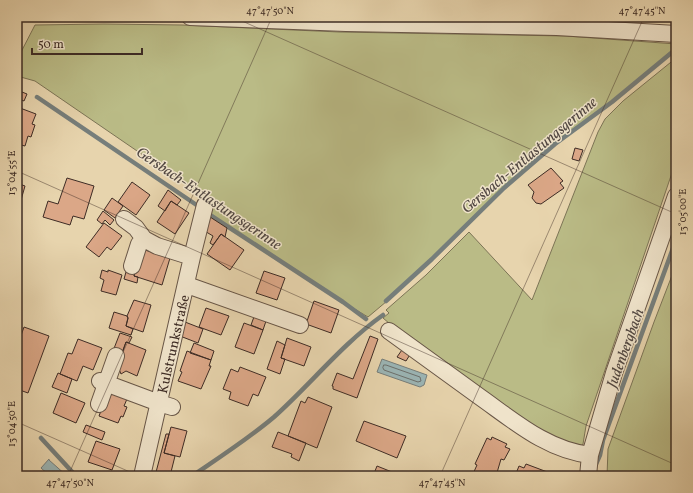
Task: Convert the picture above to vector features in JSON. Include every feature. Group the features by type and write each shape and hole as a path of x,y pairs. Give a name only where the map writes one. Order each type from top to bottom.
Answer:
{"street":[{"path":"190,17 557,27 676,34"},
{"path":"588,476 590,455 614,373 676,196"},
{"name":"Kulstrunkstraße","path":"142,476 165,405 192,257 205,210"},
{"path":"124,220 136,228 144,239 156,246 192,257"},
{"path":"132,266 139,244 144,239"},
{"name":"Kulstrunkstraße","path":"187,285 300,324"},
{"path":"389,331 540,438 570,452 590,455"},
{"path":"99,404 103,382 116,356"},
{"name":"Kulstrunkstraße","path":"103,382 165,405"}],"green space":[{"path":"35,25 182,25 339,32 566,36 676,44 676,49 612,102 555,144 504,188 393,296 368,317 208,214 210,201 35,81 17,76 20,54"},
{"path":"676,58 676,161 586,426 581,449 554,442 418,348 383,318 389,313 386,310 426,275 469,232 532,300 598,132 605,119 623,101"},
{"path":"676,265 676,476 607,476 608,449"}],"water":[{"path":"382,359 427,375 424,385 420,387 377,372"},
{"path":"49,459 67,476 50,476 41,468"}],"building":[{"path":"17,90 27,94 24,101 17,98"},
{"path":"17,106 36,114 32,124 35,125 31,137 28,136 25,146 17,144"},
{"path":"575,148 583,150 579,161 572,159"},
{"path":"551,168 563,181 560,183 564,188 541,204 536,203 532,198 534,192 528,185"},
{"path":"67,178 94,186 84,219 73,216 70,225 43,217 48,201 58,204"},
{"path":"132,182 150,195 136,215 118,202"},
{"path":"17,183 25,186 17,214"},
{"path":"168,190 181,200 177,205 171,201 165,211 158,206"},
{"path":"112,198 123,206 115,218 104,210"},
{"path":"171,201 189,213 175,234 157,222"},
{"path":"103,211 114,220 110,225 105,220 102,224 97,220"},
{"path":"207,215 227,228 225,237 221,234 213,245 210,243 213,236 203,230"},
{"path":"104,223 122,236 111,250 107,247 99,257 86,247"},
{"path":"221,234 244,250 230,270 207,254"},
{"path":"142,249 170,258 162,285 134,276"},
{"path":"128,265 137,267 134,276 138,277 137,283 124,279"},
{"path":"102,270 108,272 108,270 122,275 116,295 101,291 104,280 100,278"},
{"path":"264,271 285,278 277,300 256,293"},
{"path":"134,300 151,305 143,332 126,326 127,316"},
{"path":"314,301 339,310 331,333 306,324"},
{"path":"206,308 229,316 221,335 199,327"},
{"path":"114,312 127,316 126,326 133,329 131,335 109,328"},
{"path":"255,314 267,318 263,330 251,325"},
{"path":"185,322 203,329 198,343 180,336"},
{"path":"244,323 263,330 254,354 235,347"},
{"path":"24,327 49,336 28,393 17,389 17,347"},
{"path":"120,333 132,337 129,343 126,342 122,354 113,351"},
{"path":"370,336 378,339 357,398 333,389 332,386 337,373 353,379"},
{"path":"287,338 311,347 304,366 281,358"},
{"path":"78,339 102,348 93,370 83,366 77,381 60,374 68,353 72,354"},
{"path":"277,341 285,345 281,358 285,359 280,374 267,369"},
{"path":"126,342 146,350 137,376 126,371 121,374 119,369 116,368"},
{"path":"194,343 214,351 211,360 190,353"},
{"path":"404,347 411,353 406,361 397,357"},
{"path":"187,351 211,360 209,366 211,366 201,389 178,381 182,372 180,371"},
{"path":"240,367 266,377 258,396 253,394 248,406 229,399 231,392 223,389 231,369 238,372"},
{"path":"58,373 72,379 67,393 52,387"},
{"path":"108,392 127,399 124,406 127,407 123,417 121,416 118,423 99,416"},
{"path":"61,393 85,403 76,423 53,413"},
{"path":"308,397 332,407 317,448 288,436 301,401 305,403"},
{"path":"364,421 406,436 397,458 356,441"},
{"path":"86,425 105,432 102,440 83,432"},
{"path":"171,427 187,431 180,457 164,453"},
{"path":"278,432 306,443 299,461 291,457 292,454 272,447"},
{"path":"166,434 169,434 164,453 175,456 170,476 155,476"},
{"path":"492,437 507,444 505,447 510,449 504,460 501,459 496,476 472,476 477,465 475,464 487,438 491,440"},
{"path":"96,441 120,449 112,470 88,462"},
{"path":"526,464 558,476 515,476 519,466 524,468"},
{"path":"377,466 392,472 391,473 399,476 373,476"}],"waterway":[{"name":"Gersbach-Entlastungsgerinne","path":"386,301 432,259 504,188 555,144 612,102 676,49"},
{"name":"Gersbach-Entlastungsgerinne","path":"37,97 201,208"},
{"name":"Gersbach-Entlastungsgerinne","path":"207,213 343,302 366,319"},
{"name":"Judenbergbach","path":"596,464 600,455 603,440 676,240"},
{"name":"Gersbach-Entlastungsgerinne","path":"192,476 274,417 340,351 383,315"},
{"name":"Gersbach-Entlastungsgerinne","path":"41,438 76,476"}]}
